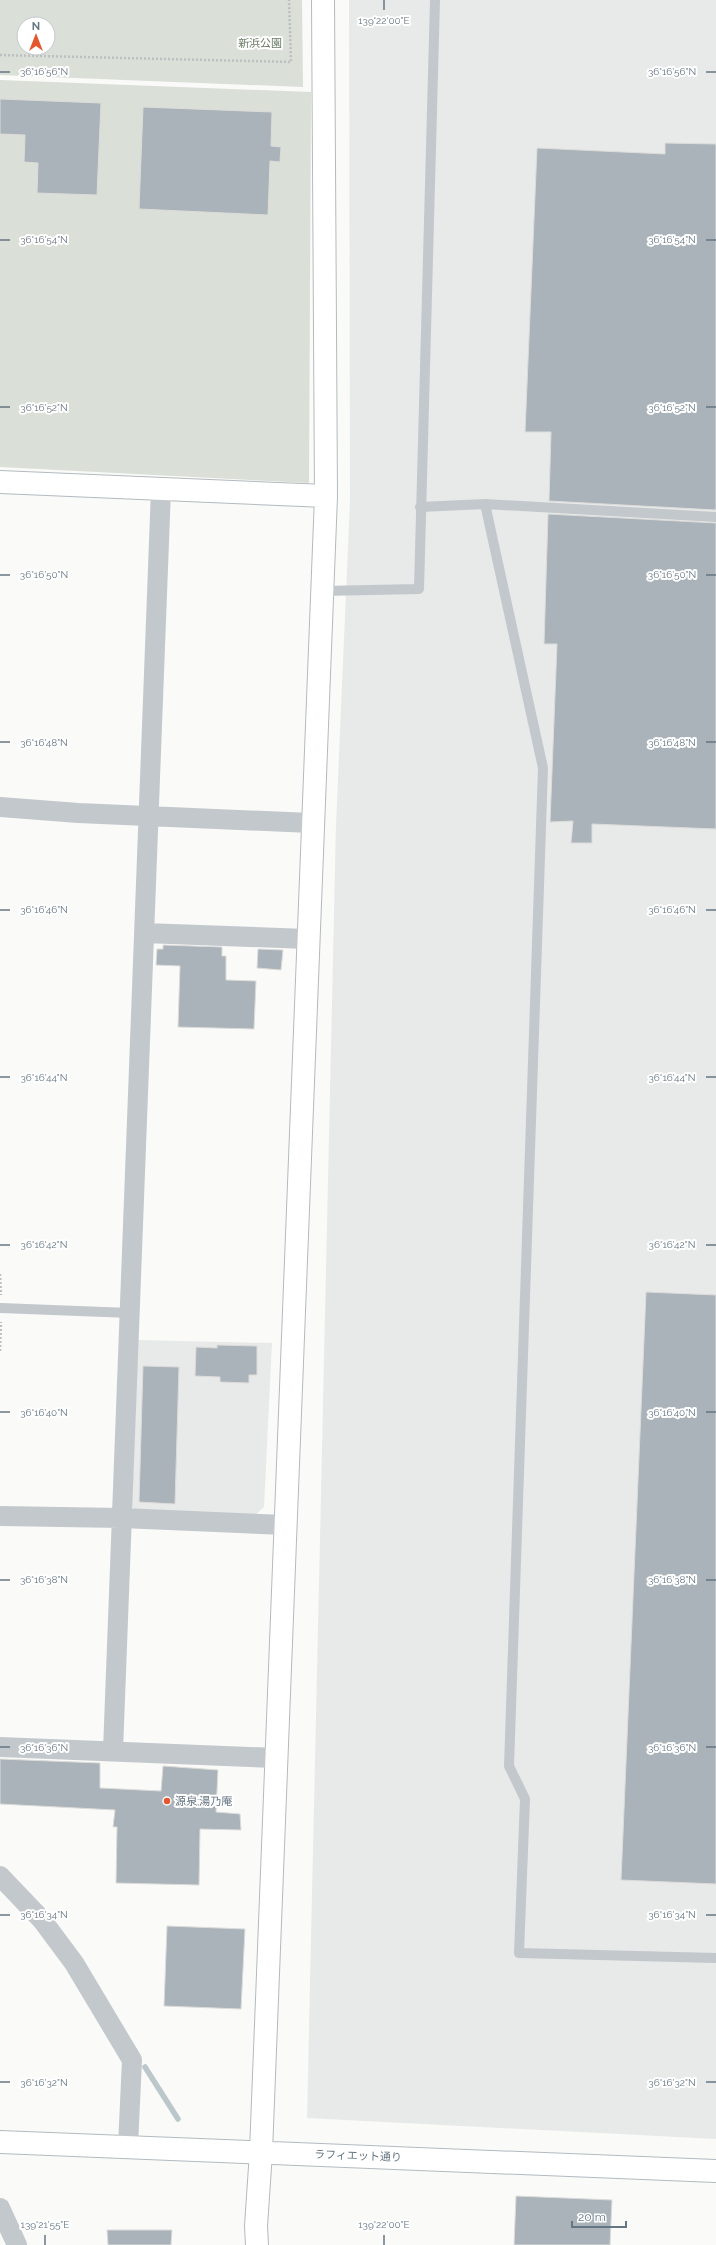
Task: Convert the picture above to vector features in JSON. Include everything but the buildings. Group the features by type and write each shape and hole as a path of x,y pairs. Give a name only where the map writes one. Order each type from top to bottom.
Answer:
{"street":[{"path":"257,2245 256,2226 261,2152 307,939 326,496 323,0"},
{"path":"0,482 326,496"},
{"path":"113,1751 161,489"},
{"path":"0,807 148,816 312,823"},
{"path":"144,933 307,939"},
{"path":"0,1516 122,1518 285,1525"},
{"path":"0,1747 276,1758"},
{"path":"0,1876 42,1920 74,1963 132,2060 128,2146"},
{"name":"ラフィエット通り","path":"0,2142 716,2171"},
{"path":"0,2208 17,2245"}],"lane":[{"path":"322,591 419,589 420,507 435,0"},
{"path":"420,507 485,504 716,517"},
{"path":"485,504 543,768 509,1766 525,1799 519,1954 716,1958"},
{"path":"1,1308 130,1313"}],"path":[{"path":"0,55 291,62 289,0"}],"shaded area":[{"path":"349,0 716,0 716,2139 307,2118 336,824 350,501"},
{"path":"138,1340 272,1343 264,1507 253,1517 136,1512 132,1506"}],"green space":[{"name":"新浜公園","path":"0,0 302,0 303,87 0,75"},
{"path":"0,80 311,92 309,483 0,467"}],"waterway":[{"path":"145,2067 178,2119"}],"place":[{"name":"源泉;湯乃庵","path":"167,1801"}]}
